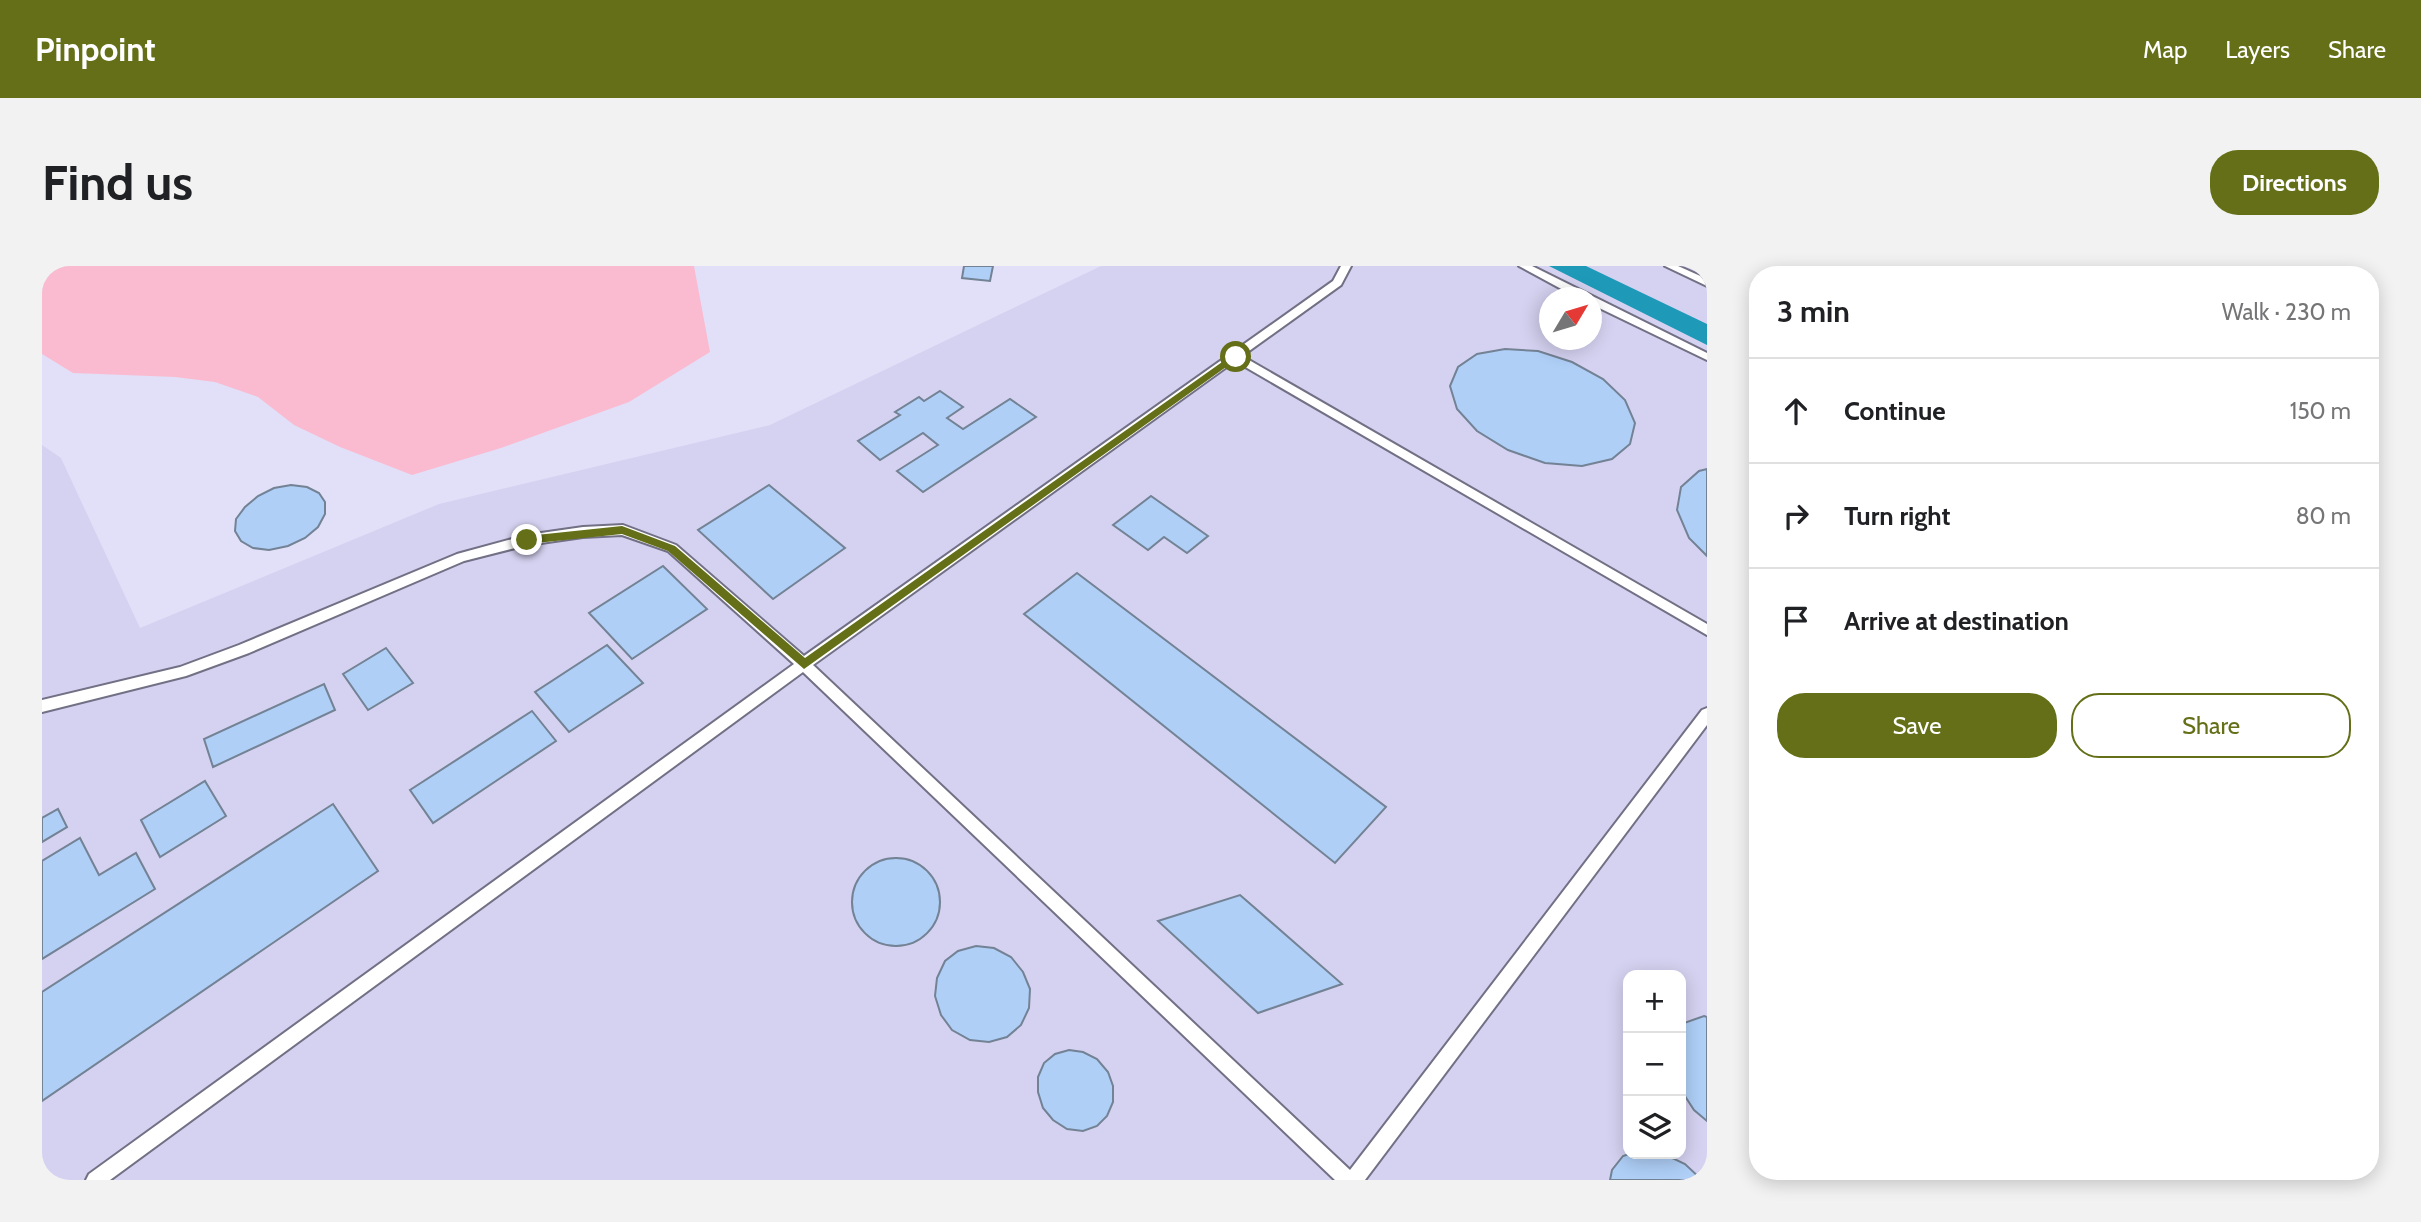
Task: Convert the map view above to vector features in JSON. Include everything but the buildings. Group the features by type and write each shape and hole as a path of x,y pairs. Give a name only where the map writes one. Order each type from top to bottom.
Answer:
{"lane":[{"path":"95,1180 804,664 1236,357 1336,283 1346,266"},
{"path":"1524,266 1565,287"},
{"path":"1670,266 1707,283"},
{"path":"1602,306 1707,358"},
{"path":"1236,357 1707,630"},
{"path":"42,706 181,672 244,649 461,557 527,540 622,530 672,548 804,664 1348,1180"},
{"path":"1354,1180 1707,713"}],"shaded area":[{"path":"42,266 694,266 710,352 629,402 501,448 412,475 340,447 294,425 258,397 215,382 175,377 73,373 42,354"},
{"path":"1101,266 1707,266 1707,1180 42,1180 42,445 61,458 140,628 439,504 770,425"}],"water":[{"path":"1549,266 1586,266 1707,324 1707,345 1602,292 1602,287 1591,287"}],"route":[{"path":"527,540 622,530 672,548 804,664 1236,357"}]}
